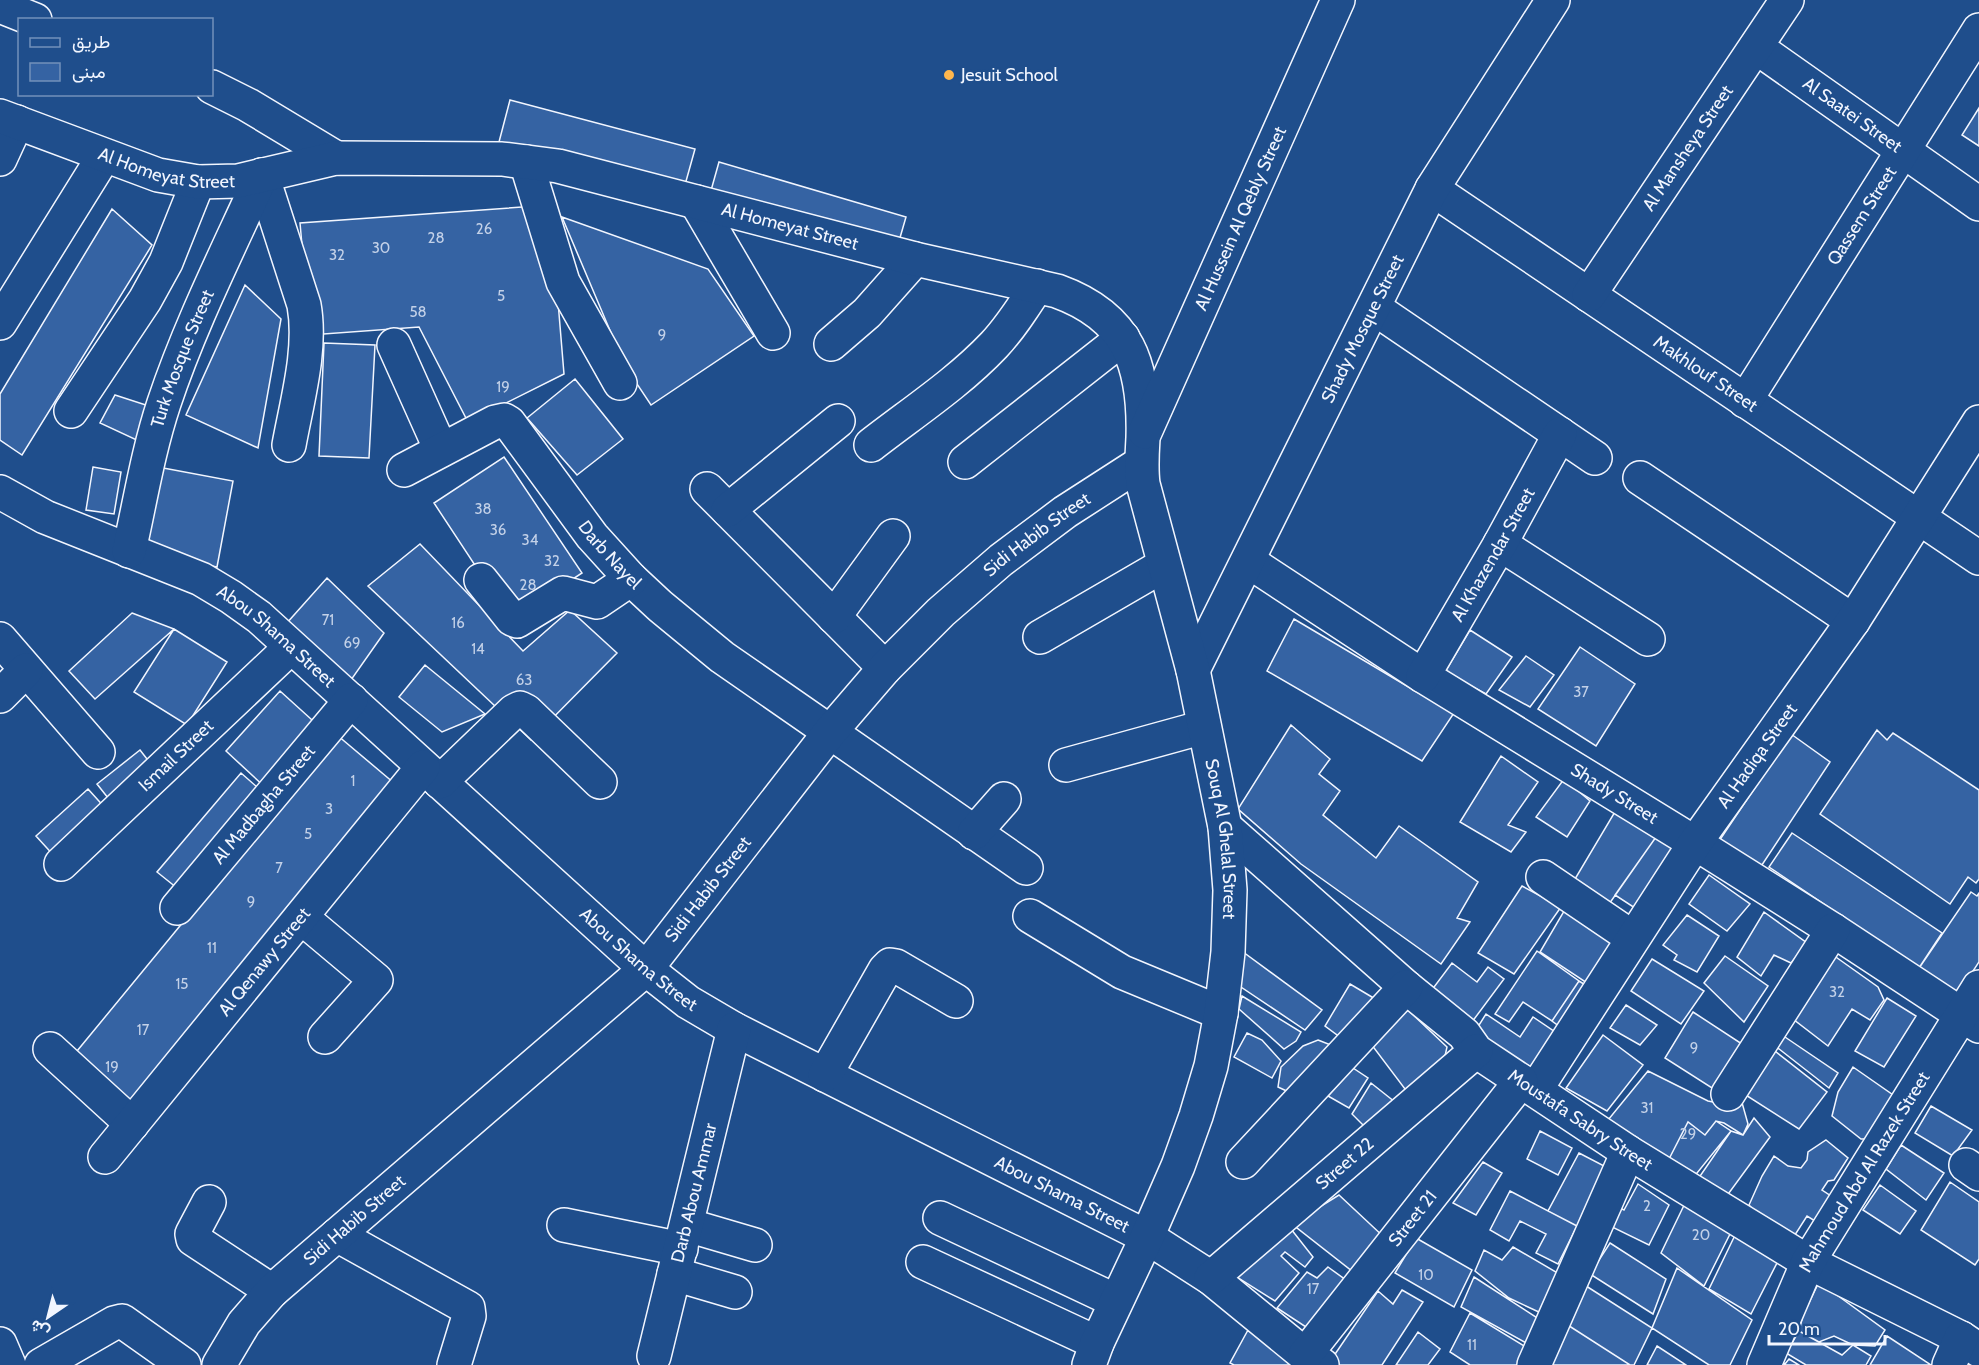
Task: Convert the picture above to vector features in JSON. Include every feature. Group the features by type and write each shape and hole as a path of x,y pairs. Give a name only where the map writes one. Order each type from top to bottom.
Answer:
{"street":[{"name":"Al Hussein Al Qebly Street","path":"1142,450 1338,0"},
{"name":"Shady Mosque Street","path":"1193,670 1432,189 1554,0"},
{"name":"Al Mansheya Street","path":"1589,295 1787,0"},
{"path":"0,6 30,18"},
{"name":"Qassem Street","path":"1744,401 1979,30"},
{"name":"Al Saatei Street","path":"1756,47 1979,204"},
{"path":"213,88 248,105 336,158"},
{"name":"Al Homeyat Street","path":"8,119 158,175 198,182 238,181 336,158 478,159 526,162 578,171 915,259 1037,286 1076,298 1094,308 1110,321 1123,338 1133,357 1139,378 1142,450"},
{"path":"0,159 8,119"},
{"path":"0,322 104,156"},
{"path":"526,162 563,282 620,383"},
{"path":"262,175 304,305 306,318 306,344 290,445"},
{"name":"Turk Mosque Street","path":"129,551 163,405 182,351 262,175"},
{"path":"71,411 128,327 161,272 184,222 198,182"},
{"name":"Makhlouf Street","path":"1432,189 1979,558"},
{"path":"696,202 773,333"},
{"path":"831,344 867,313 915,259"},
{"path":"871,445 969,368 994,345 1016,319 1037,286"},
{"path":"1374,308 1595,458"},
{"path":"965,462 1123,338"},
{"path":"394,345 441,450"},
{"name":"Darb Nayel","path":"404,470 495,422 504,420 509,423 592,536 631,579 690,632 722,657 1026,868"},
{"path":"838,420 718,500 885,669"},
{"name":"Al Hadiqa Street","path":"1529,1085 1633,938 1695,843 1853,621 1979,422"},
{"name":"Al Khazendar Street","path":"1423,676 1560,434"},
{"name":"Souq Al Ghelal Street","path":"1093,1354 1178,1166 1196,1116 1211,1066 1221,1013 1228,952 1230,901 1225,827 1193,670 1143,484 1142,450"},
{"name":"Sidi Habib Street","path":"219,1365 244,1323 272,1291 646,969 830,732 885,669 941,612 1001,560 1142,450"},
{"path":"1640,478 1853,621"},
{"name":"Abou Shama Street","path":"0,492 45,517 201,579 259,617 646,969 688,1002 734,1029 1147,1237 1211,1278 1313,1360"},
{"path":"834,617 893,536"},
{"path":"1500,543 1648,639"},
{"name":"Shady Street","path":"1248,561 1423,676 1695,843 1970,1020"},
{"path":"1040,637 1164,565"},
{"path":"481,580 512,619 517,621 560,594 597,602 631,579"},
{"path":"0,639 98,752"},
{"name":"Ismail Street","path":"61,864 291,647"},
{"path":"0,696 26,670"},
{"name":"Al Madbagha Street","path":"177,908 351,700"},
{"name":"Al Qenawy Street","path":"105,1157 301,917 432,774 514,711 520,708 526,711 600,783"},
{"path":"1066,765 1204,727"},
{"path":"974,833 1004,799"},
{"name":"Moustafa Sabry Street","path":"1225,827 1406,987 1464,1034 1476,1050 1628,1152 1808,1262 1963,1351"},
{"path":"1543,877 1633,938"},
{"path":"1030,916 1122,972 1221,1013"},
{"path":"301,917 376,980 325,1037"},
{"path":"1728,1094 1833,930"},
{"path":"825,1075 890,965 896,966 957,1001"},
{"path":"1243,1162 1406,987"},
{"name":"Mahmoud Abd Al Razek Street","path":"1764,1365 1808,1262 1970,1020 1979,987"},
{"name":"Darb Abou Ammar","path":"654,1356 734,1029"},
{"path":"50,1049 132,1124"},
{"name":"Street 22","path":"1211,1278 1476,1050"},
{"name":"Street 21","path":"1313,1360 1529,1085"},
{"path":"1534,1365 1628,1152"},
{"path":"209,1202 192,1234 193,1239 272,1291"},
{"path":"940,1218 1116,1301"},
{"path":"564,1226 681,1249 755,1245"},
{"path":"337,1235 468,1308 469,1316 454,1365"},
{"path":"681,1249 735,1292"},
{"path":"923,1262 1093,1354"},
{"path":"41,1365 114,1323 122,1321 184,1365"}],"building":[{"path":"510,100 695,149 683,192 499,142"},
{"path":"1979,108 1979,146 1962,135"},
{"path":"719,162 906,217 897,248 710,194"},
{"path":"550,205 564,374 468,422 419,327 310,335 300,223"},
{"path":"112,209 152,245 22,455 0,440 0,394"},
{"path":"562,217 708,269 754,336 651,405 625,366"},
{"path":"245,285 281,319 258,448 186,415"},
{"path":"324,343 375,345 369,458 319,456"},
{"path":"575,379 623,439 577,475 527,418"},
{"path":"115,395 152,407 143,443 100,423"},
{"path":"504,457 582,573 511,620 434,503"},
{"path":"93,467 121,472 114,514 86,510"},
{"path":"158,467 233,481 217,567 142,553"},
{"path":"420,544 523,651 570,610 617,653 531,740 368,586"},
{"path":"327,578 384,633 351,680 286,624"},
{"path":"132,613 174,629 95,699 69,671"},
{"path":"1294,619 1422,695 1434,696 1454,713 1422,761 1267,671"},
{"path":"174,629 227,662 187,725 134,692"},
{"path":"1470,630 1512,657 1486,694 1445,672"},
{"path":"1580,647 1635,684 1596,746 1538,709"},
{"path":"1526,656 1554,675 1530,707 1499,690"},
{"path":"425,665 485,714 442,732 399,697"},
{"path":"280,691 322,729 267,789 226,751"},
{"path":"1291,725 1330,759 1319,774 1340,791 1323,815 1376,858 1399,826 1478,882 1457,918 1470,922 1441,964 1301,864 1238,809"},
{"path":"1877,730 1887,740 1893,733 1979,790 1979,879 1976,883 1968,877 1950,904 1820,814"},
{"path":"1791,734 1830,762 1756,874 1715,847"},
{"path":"337,735 394,783 126,1109 68,1062"},
{"path":"140,750 154,768 112,803 97,784"},
{"path":"1501,756 1538,782 1508,825 1526,832 1511,852 1460,822"},
{"path":"241,773 265,794 182,892 157,872"},
{"path":"1564,779 1590,801 1567,837 1536,817"},
{"path":"88,789 107,810 56,858 36,836"},
{"path":"1616,810 1656,837 1607,907 1572,884"},
{"path":"1792,833 1942,933 1919,968 1769,867"},
{"path":"1656,837 1680,850 1641,912 1615,895"},
{"path":"1709,875 1750,904 1727,931 1689,904"},
{"path":"1522,886 1561,907 1514,974 1478,953"},
{"path":"1971,892 1977,896 1979,893 1979,962 1954,1000 1915,974"},
{"path":"1567,906 1623,944 1593,987 1540,952"},
{"path":"1764,912 1807,943 1791,963 1774,955 1761,976 1737,957"},
{"path":"1687,915 1719,936 1697,972 1674,960 1677,955 1663,945"},
{"path":"1239,949 1322,1010 1305,1030 1229,979"},
{"path":"1537,951 1579,981 1552,1021 1523,1002 1509,1022 1495,1014"},
{"path":"1833,955 1878,987 1884,1000 1870,1020 1852,1009 1828,1046 1793,1019"},
{"path":"1725,956 1768,986 1744,1022 1704,983"},
{"path":"1652,959 1704,991 1681,1024 1631,991"},
{"path":"1452,963 1477,982 1488,967 1504,979 1466,1030 1425,999"},
{"path":"1579,981 1595,991 1567,1032 1552,1021"},
{"path":"1350,984 1382,1003 1344,1040 1325,1026"},
{"path":"1242,996 1301,1032 1296,1041 1284,1049 1239,1009"},
{"path":"1887,998 1916,1016 1884,1067 1855,1051"},
{"path":"1626,1005 1657,1025 1640,1045 1610,1028"},
{"path":"1408,1010 1447,1047 1443,1065 1408,1093 1368,1040"},
{"path":"1693,1012 1742,1044 1712,1088 1665,1058"},
{"path":"1486,1014 1520,1037 1533,1017 1564,1038 1538,1076 1474,1033"},
{"path":"1247,1033 1262,1040 1281,1061 1272,1078 1234,1057"},
{"path":"1603,1035 1643,1065 1607,1111 1566,1088"},
{"path":"1782,1035 1838,1073 1829,1088 1774,1045"},
{"path":"1318,1040 1336,1047 1293,1094 1278,1087 1281,1067 1303,1046"},
{"path":"1771,1048 1827,1092 1799,1129 1741,1092"},
{"path":"1853,1067 1896,1097 1872,1139 1861,1139 1832,1116 1838,1092"},
{"path":"1353,1068 1368,1078 1349,1108 1328,1096"},
{"path":"1648,1071 1708,1101 1733,1106 1741,1099 1748,1124 1743,1135 1724,1123 1716,1121 1705,1135 1688,1122 1669,1159 1608,1120"},
{"path":"1371,1083 1400,1106 1371,1133 1352,1114"},
{"path":"1931,1106 1972,1130 1953,1156 1915,1133"},
{"path":"1754,1118 1770,1137 1726,1197 1698,1179 1731,1131 1743,1135"},
{"path":"1716,1121 1731,1131 1693,1178 1669,1159 1688,1122 1705,1135"},
{"path":"1540,1131 1572,1148 1558,1175 1527,1159"},
{"path":"1826,1140 1848,1158 1834,1180 1828,1181 1822,1190 1831,1196 1815,1221 1807,1216 1793,1238 1764,1222 1749,1205 1774,1156 1788,1166 1801,1168 1807,1160 1808,1152"},
{"path":"1901,1145 1944,1173 1926,1200 1886,1169"},
{"path":"1579,1153 1608,1168 1577,1226 1548,1211"},
{"path":"1483,1162 1502,1173 1476,1215 1453,1203"},
{"path":"1950,1182 1979,1202 1979,1259 1975,1265 1921,1230"},
{"path":"1638,1184 1669,1205 1649,1245 1610,1226 1618,1207 1624,1210"},
{"path":"1880,1185 1916,1211 1900,1234 1863,1210"},
{"path":"1510,1191 1577,1226 1558,1264 1536,1253 1546,1234 1520,1221 1509,1241 1490,1230"},
{"path":"1339,1195 1385,1238 1357,1275 1292,1224"},
{"path":"1688,1197 1734,1226 1704,1286 1661,1253"},
{"path":"1291,1229 1313,1257 1305,1267 1285,1252 1281,1256 1299,1273 1275,1301 1224,1269"},
{"path":"1738,1229 1780,1257 1751,1314 1709,1289"},
{"path":"1416,1238 1472,1270 1454,1307 1395,1273"},
{"path":"1610,1243 1666,1279 1653,1314 1590,1274"},
{"path":"1513,1247 1561,1275 1543,1314 1509,1298 1475,1271 1484,1250 1502,1260"},
{"path":"1328,1267 1350,1283 1312,1331 1277,1308 1307,1272 1317,1278"},
{"path":"1677,1268 1752,1320 1730,1365 1709,1365 1652,1328"},
{"path":"1474,1277 1539,1319 1528,1344 1461,1307"},
{"path":"1819,1282 1885,1330 1875,1346 1853,1345 1834,1336 1819,1342 1799,1331 1803,1315"},
{"path":"1583,1284 1652,1328 1634,1365 1630,1365 1563,1322"},
{"path":"1402,1290 1423,1302 1382,1365 1334,1365 1329,1363 1378,1291 1393,1304"},
{"path":"1470,1313 1529,1349 1520,1365 1470,1365 1450,1352"},
{"path":"1563,1322 1630,1365 1551,1365"},
{"path":"1248,1330 1297,1362 1295,1365 1234,1365 1230,1363"},
{"path":"1799,1331 1842,1355 1853,1345 1871,1356 1866,1365 1806,1365 1786,1353"},
{"path":"1418,1332 1440,1349 1428,1365 1396,1365"},
{"path":"1887,1336 1931,1365 1870,1365"},
{"path":"1657,1346 1686,1365 1647,1365"},
{"path":"1789,1359 1799,1365 1777,1365 1780,1360 1785,1364"}],"place":[{"name":"Jesuit School","path":"949,75"}]}
